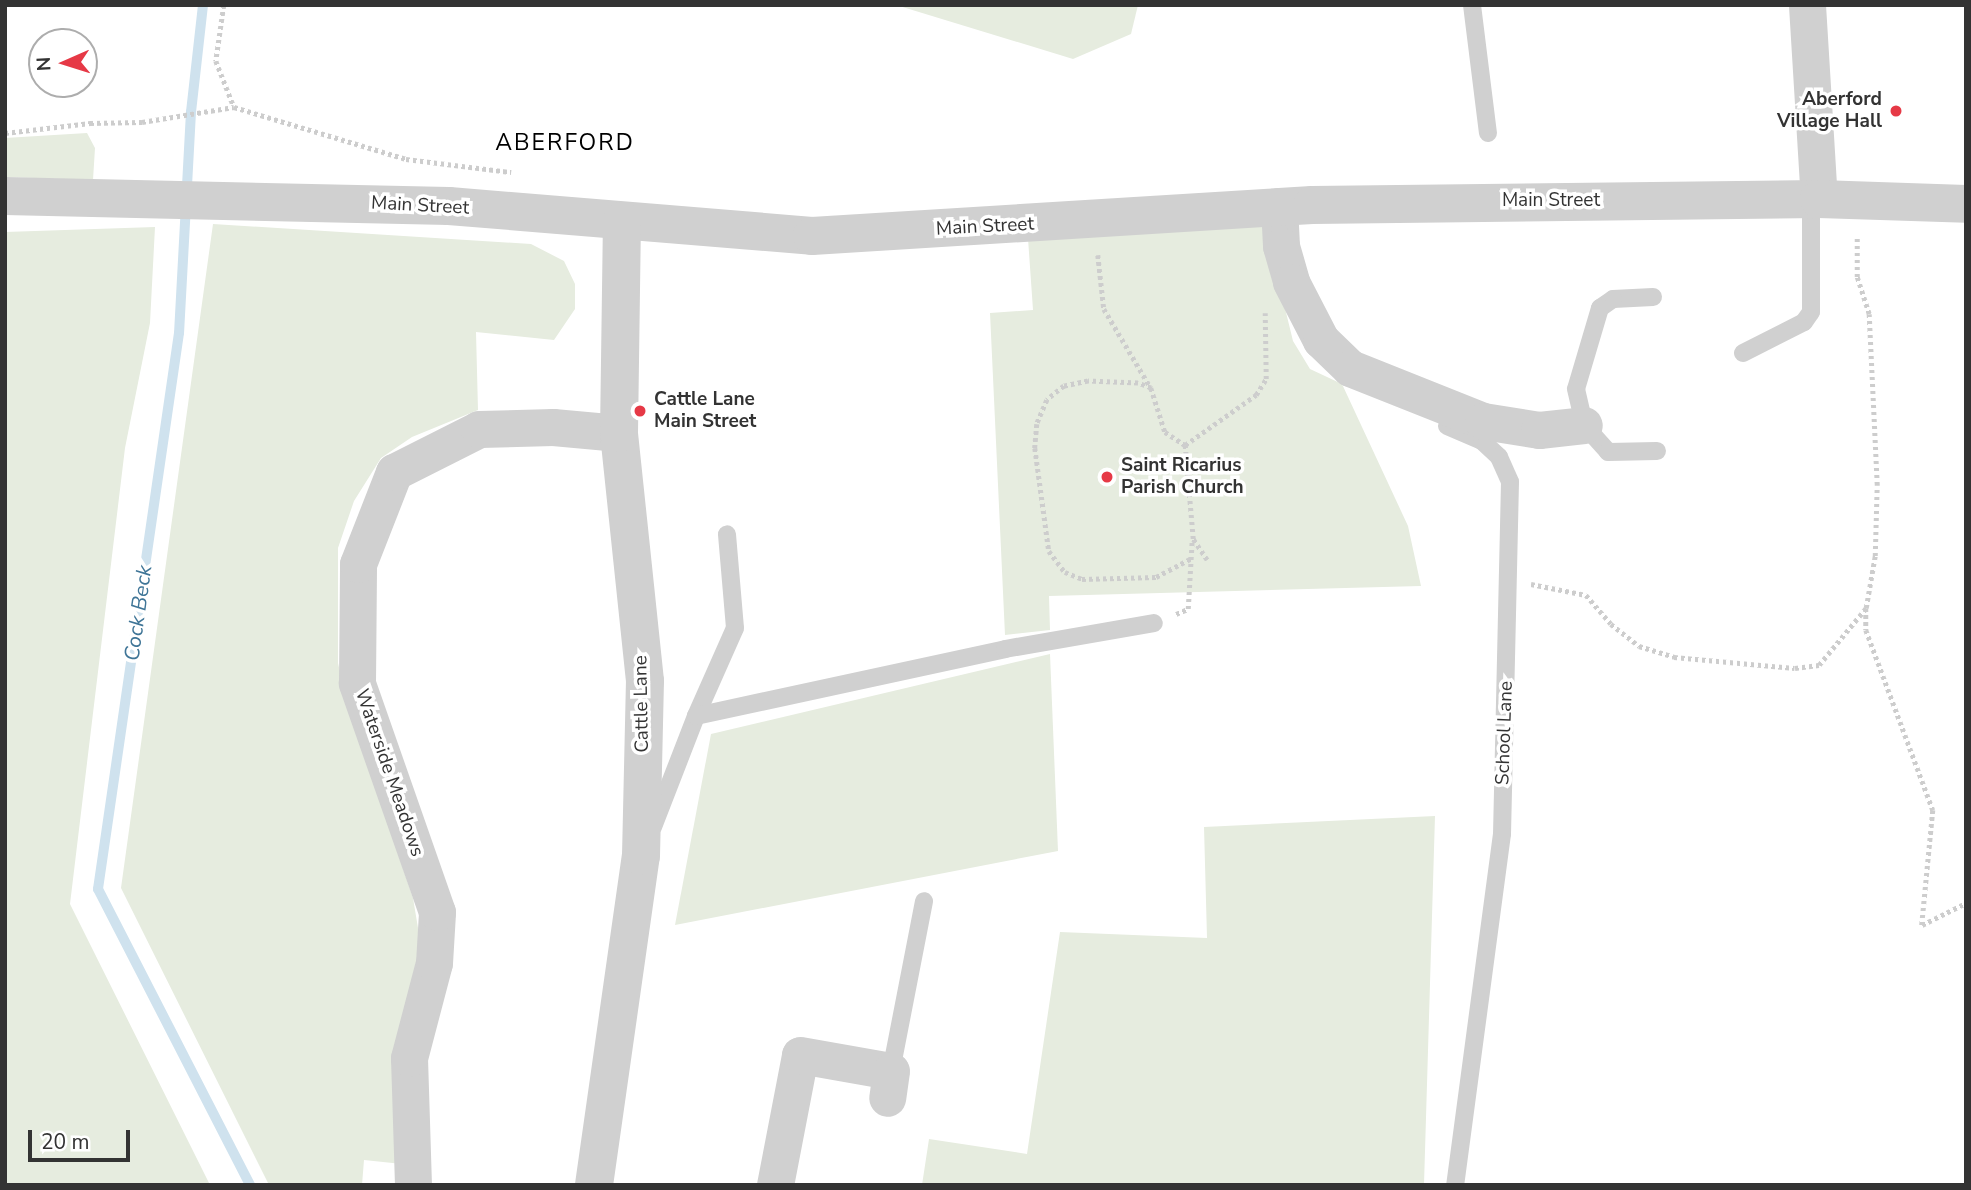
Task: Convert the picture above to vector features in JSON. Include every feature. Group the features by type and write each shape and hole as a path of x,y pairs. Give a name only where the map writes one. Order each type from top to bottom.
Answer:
{"street":[{"path":"1807,5 1815,199"},
{"name":"Main Street","path":"5,196 293,200 449,206 812,236 1095,219 1492,190 1966,204"},
{"name":"School Lane","path":"1279,206 1281,246 1291,282 1321,340 1350,368 1483,421 1539,430 1584,425"},
{"name":"Cattle Lane","path":"594,1185 641,856 645,681 619,433 622,221"},
{"name":"Waterside Meadows","path":"413,1185 409,1058 434,962 437,912 357,682 358,564 394,472 478,429 553,427 619,433"},
{"path":"775,1185 800,1055 889,1084"}],"lane":[{"path":"1472,5 1488,133"},
{"path":"1743,353 1804,322 1811,313 1815,199"},
{"path":"1653,297 1613,299 1600,308 1576,388 1584,425 1608,452 1657,451"},
{"name":"School Lane","path":"1350,368 1366,390 1482,441 1499,457 1510,482 1502,834 1455,1185"},
{"path":"641,856 696,716 735,628 727,534"},
{"path":"696,716 1005,649 1154,623"},
{"path":"889,1084 923,901"}],"path":[{"path":"224,5 216,61 234,107"},
{"path":"5,133 90,123 142,122 234,107 406,159 515,172"},
{"path":"1857,200 1857,277 1869,314 1877,485 1875,556 1866,608 1866,630 1933,810 1922,925 1966,903"},
{"path":"1095,219 1104,309 1151,388 1165,432 1185,445"},
{"path":"1185,445 1256,395 1266,379 1263,298"},
{"path":"1151,388 1138,383 1088,382 1064,386 1047,400 1037,424 1035,448 1049,551 1065,572 1082,579 1156,577 1191,558"},
{"path":"1154,623 1188,609 1192,538 1185,445"},
{"path":"1192,538 1207,560"},
{"path":"1509,579 1586,595 1611,624 1639,646 1674,657 1795,668 1819,665 1866,608"}],"shaded area":[{"path":"896,5 1138,5 1131,34 1073,59"},
{"path":"87,133 95,148 93,180 5,177 5,138"},
{"path":"1279,206 1283,300 1293,341 1310,369 1342,384 1408,526 1421,586 1049,596 1050,630 1005,635 990,313 1033,310 1027,224"},
{"path":"213,224 531,244 564,261 575,284 575,309 554,340 476,332 478,410 412,437 381,458 354,501 338,548 338,663 347,703 413,898 419,934 402,1164 364,1160 362,1185 269,1185 121,888"},
{"path":"155,227 150,323 125,448 70,904 210,1185 5,1185 5,232"},
{"path":"1050,654 1058,851 675,925 711,734"},
{"path":"1435,816 1424,1185 922,1185 929,1139 1027,1154 1060,932 1207,938 1204,827"}],"waterway":[{"name":"Cock Beck","path":"203,5 191,112 179,333 98,889 250,1185"}],"place":[{"name":"Aberford Village Hall","path":"1896,111"},
{"name":"Cattle Lane Main Street","path":"640,411"},
{"name":"Saint Ricarius Parish Church","path":"1107,477"}],"district":[{"name":"ABERFORD","path":"565,143"}]}
